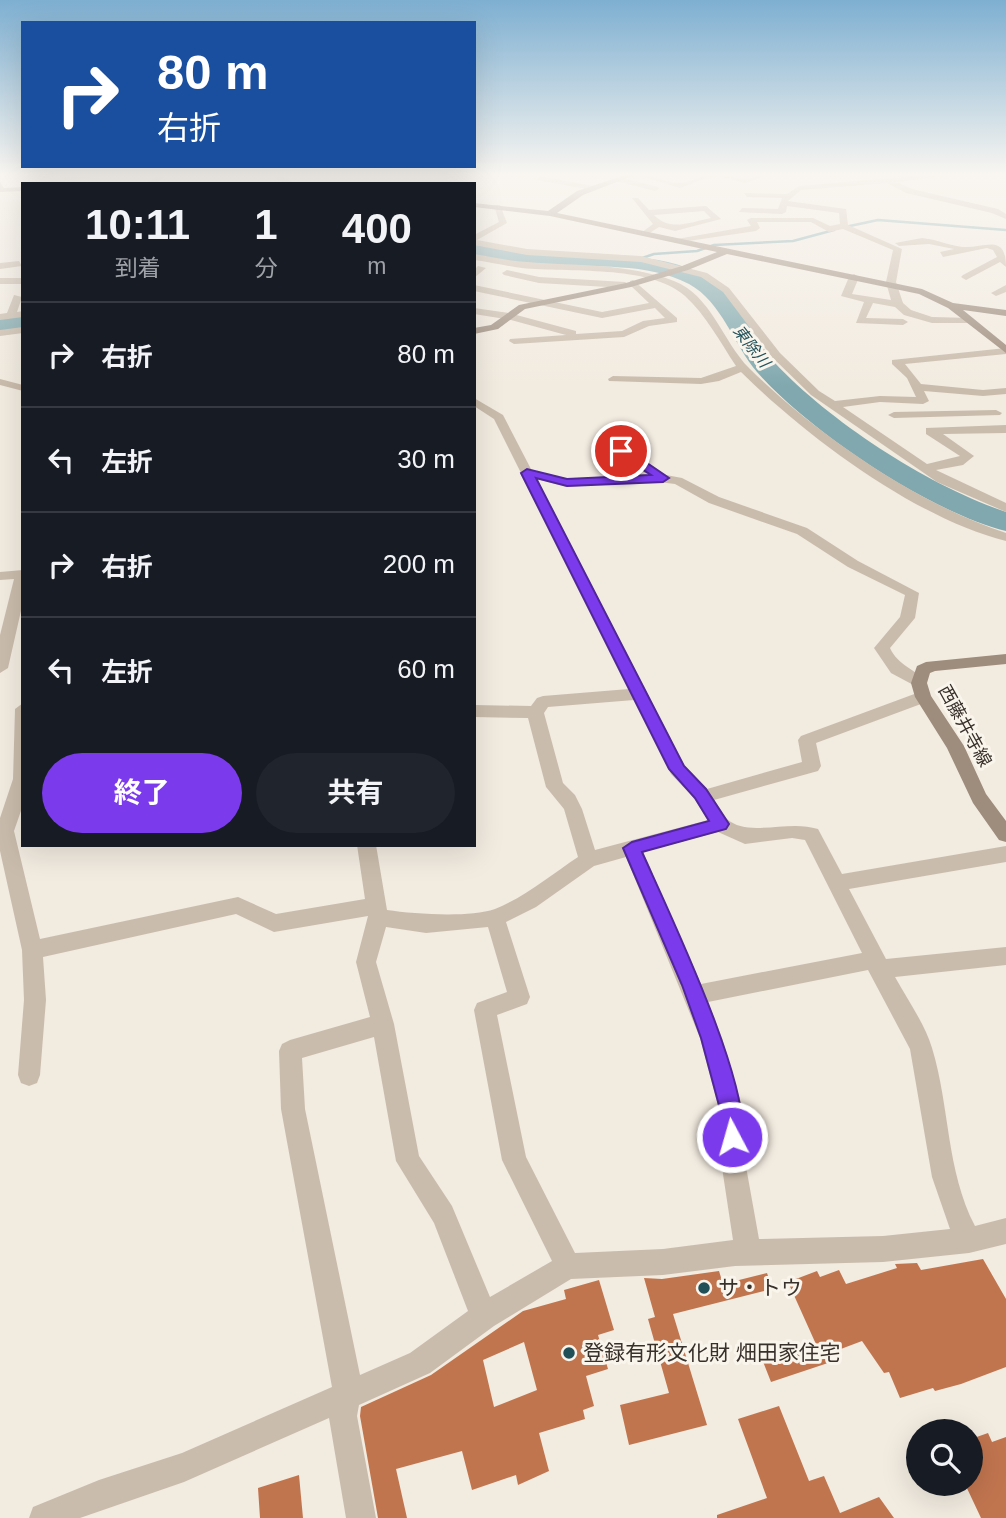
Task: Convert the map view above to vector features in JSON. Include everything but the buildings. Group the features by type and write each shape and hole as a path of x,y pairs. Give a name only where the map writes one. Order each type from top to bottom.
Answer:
{"main road":[{"path":"708,246 922,292 951,306 1006,351"},
{"path":"476,331 494,327 522,307 656,277 728,250"},
{"path":"951,306 1006,313"},
{"name":"西藤井寺線","path":"1006,659 932,666 923,670 921,690 955,746 979,798 1006,835"}],"street":[{"path":"500,246 527,252 641,259 685,268 704,275 726,290 793,374 831,405 925,468 973,495 1006,509"},
{"path":"891,246 898,249 890,284 896,304"},
{"path":"954,246 962,250"},
{"path":"954,259 943,254 983,246"},
{"path":"966,276 1004,261 996,248 990,246"},
{"path":"476,257 523,265 620,270 656,277 688,293 709,317 742,367 772,396 834,444 923,504 966,524 1006,537"},
{"path":"0,266 19,264"},
{"path":"966,265 977,271"},
{"path":"476,270 539,280 629,284 673,320 647,323 624,334 514,341"},
{"path":"854,276 846,296 896,304 909,314 922,318 970,321"},
{"path":"0,281 21,281"},
{"path":"476,288 602,315 656,305"},
{"path":"996,293 1006,288"},
{"path":"5,316 17,297"},
{"path":"870,300 860,321 903,321"},
{"path":"476,311 585,336"},
{"path":"0,333 21,330"},
{"path":"831,405 880,399 923,401 912,377 896,362 1006,351"},
{"path":"613,379 701,381 715,379 742,367"},
{"path":"951,379 959,391"},
{"path":"0,382 21,387"},
{"path":"916,387 983,393 1006,391"},
{"path":"925,468 959,462 968,456 930,431 1006,429 998,409 983,393"},
{"path":"476,402 499,418 677,769 702,797 720,824 745,837 792,831 811,834 920,1048 944,1177 955,1213 969,1240"},
{"path":"894,415 998,409"},
{"path":"621,451 663,478"},
{"path":"527,473 567,483 663,478 678,481 713,500 802,531 853,564 912,593 913,607 909,618 888,638 882,648 885,658 921,690 807,740 813,766 702,797"},
{"path":"0,576 21,574"},
{"path":"0,668 6,615 21,577"},
{"path":"588,860 570,801 565,792 555,787 535,712 542,702 639,694"},
{"path":"476,711 535,712"},
{"path":"21,782 5,831 32,950 35,1000 29,1075"},
{"path":"32,950 238,905 274,923 377,912 426,924 495,918 529,901 588,860 720,824"},
{"path":"366,847 377,912 366,962 383,1024 408,1161 443,1215 484,1316"},
{"path":"632,848 695,995 732,1113 733,1161 748,1253"},
{"path":"837,883 1006,854"},
{"path":"495,918 519,998 485,1010 514,1160 568,1266"},
{"path":"695,995 876,965 1006,956"},
{"path":"361,1518 343,1416 347,1382 293,1108 290,1051 383,1024"},
{"path":"44,1518 99,1495 184,1467 420,1363 484,1316 568,1266 663,1262 748,1253 883,1249 969,1240 1006,1231"}],"waterway":[{"path":"630,262 654,254 697,251 712,246"},
{"name":"東除川","path":"476,250 537,259 648,265 683,273 699,281 717,297 770,372 827,420 912,479 958,503 1006,522"},
{"name":"東除川","path":"0,325 21,322"}],"place":[{"name":"サ・トウ","path":"704,1288"},
{"name":"登録有形文化財 畑田家住宅","path":"569,1353"}],"route":[{"path":"621,451 640,466 663,478 567,483 527,473 677,769 700,793 720,824 632,848 711,1038 732,1113 732,1137"}]}
